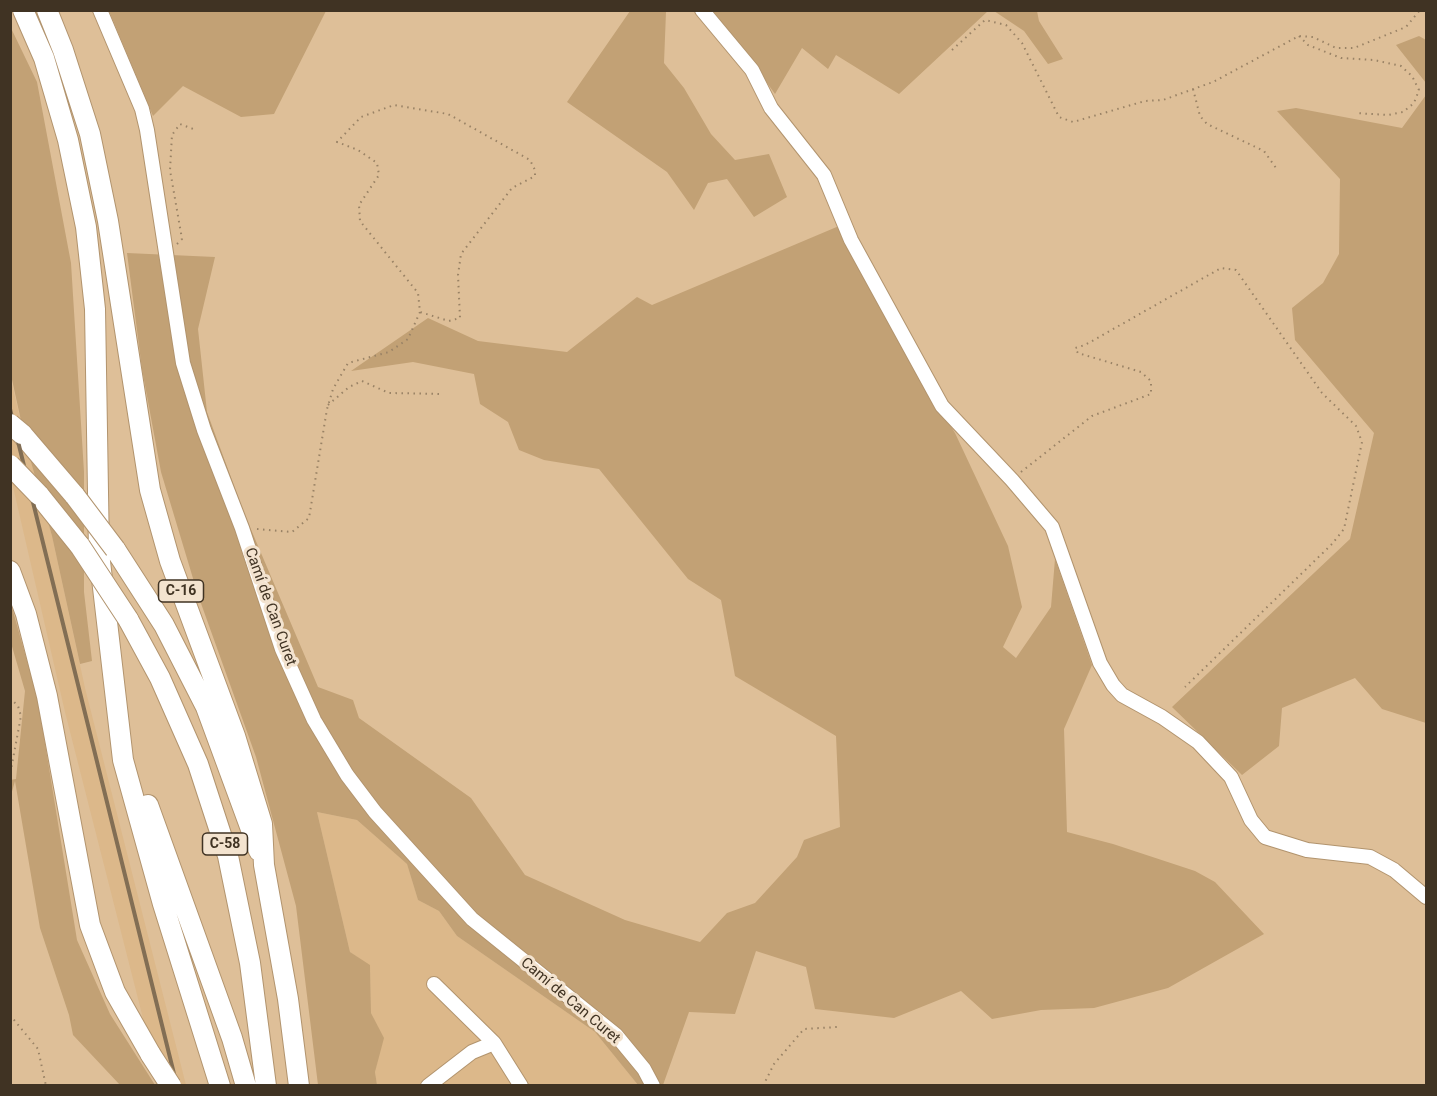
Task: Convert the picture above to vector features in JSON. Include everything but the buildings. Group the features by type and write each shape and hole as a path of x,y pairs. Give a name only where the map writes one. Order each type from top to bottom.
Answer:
{"highway":[{"path":"23,10 44,58 68,140 86,226 95,309 99,553 105,625 123,760 220,1086"},
{"name":"C-16","path":"47,10 63,50 90,134 108,221 150,490 170,561 231,725 262,824 264,865 288,999 299,1086"},
{"name":"C-58","path":"16,429 75,496 116,549 164,625 206,707 264,865"},
{"name":"C-58","path":"10,465 39,495 80,546 128,619 160,678 193,754 228,856 250,963 266,1086"},
{"path":"10,571 26,614 47,696 90,925 115,992 171,1086"},
{"path":"115,690 144,792 232,1038 246,1086"}],"street":[{"name":"Camí de Can Curet","path":"100,10 142,109 183,363 204,430 242,528 282,649 314,720 347,775 388,828 472,919 616,1035 644,1069 653,1086"},
{"path":"702,10 752,70 771,108 824,175 851,240 942,406 1012,480 1052,527 1100,663 1122,695 1162,717 1198,742 1231,777 1251,820 1265,837 1307,850 1370,857 1394,870 1426,897"},
{"path":"434,984 494,1043 521,1086"},
{"path":"428,1086 472,1052 494,1043"}],"path":[{"path":"952,50 985,20 1006,24 1022,43 1059,117 1073,122 1145,101 1163,100 1236,72 1299,36 1313,37 1336,48 1354,48 1406,27 1420,10"},
{"path":"1299,36 1308,45 1341,58 1374,60 1401,66 1412,76 1419,90 1414,103 1403,112 1388,115 1355,113"},
{"path":"1193,88 1200,116 1207,124 1264,151 1276,168"},
{"path":"242,528 292,532 309,518 328,405 333,389 348,363 389,352 408,339 420,312 418,293 360,221 359,205 379,175 377,163 358,150 337,142 360,117 394,105 448,114 530,160 535,170 535,176 512,188 461,254 458,275 460,318 449,321 420,312"},
{"path":"164,247 174,248 182,239 170,171 172,135 180,124 196,130"},
{"path":"1012,480 1092,416 1151,394 1151,381 1141,372 1078,353 1075,348 1086,345 1221,268 1236,270 1322,393 1356,426 1362,442 1344,529 1332,544 1185,687"},
{"path":"328,405 349,387 362,381 389,393 443,394"},
{"path":"10,698 18,706 21,716 10,775"},
{"path":"10,1015 38,1049 46,1086"},
{"path":"763,1086 774,1064 804,1029 837,1027"}],"shaded area":[{"path":"109,11 326,11 274,114 241,117 183,86 153,116"},
{"path":"630,11 666,12 664,63 684,88 711,134 735,160 769,154 787,197 754,217 727,179 708,183 694,210 667,172 567,102"},
{"path":"711,11 988,11 899,94 836,55 828,69 802,48 775,94 740,45"},
{"path":"994,11 1037,11 1039,21 1063,59 1048,64 1024,31"},
{"path":"10,26 37,82 71,263 84,472 84,592 92,661 80,664 52,536 27,448 11,375"},
{"path":"1419,36 1426,40 1426,83 1396,45"},
{"path":"1426,95 1426,723 1382,709 1355,678 1282,708 1279,746 1242,775 1172,707 1350,539 1374,433 1295,340 1292,308 1323,283 1339,254 1340,179 1277,111 1296,108 1402,128"},
{"path":"839,226 903,349 955,433 1008,546 1022,607 1003,647 1016,658 1051,607 1055,559 1092,665 1064,729 1067,832 1113,844 1195,871 1215,882 1264,934 1168,988 1094,1008 1041,1010 992,1019 961,991 894,1018 815,1009 806,967 756,951 735,1014 689,1012 663,1085 638,1085 595,1032 457,936 439,911 418,900 407,864 357,820 317,812 350,952 370,965 371,1013 384,1038 375,1072 377,1085 318,1085 296,906 256,757 198,595 161,472 142,369 127,253 215,257 198,329 207,412 244,513 318,687 353,700 359,718 471,798 525,875 625,920 700,942 727,913 755,903 797,857 804,840 840,827 836,736 735,676 721,600 688,579 599,469 544,460 519,450 508,422 480,404 474,374 413,362 351,371 428,318 478,341 567,352 637,297 652,305"},
{"path":"10,375 27,448 52,536 85,688 186,1085 160,1085 65,712 11,478"},
{"path":"11,604 38,700 77,940 110,1014 155,1085 120,1085 73,1035 69,1015 40,928 15,781 11,795 10,780 16,779 25,691 11,643"},
{"path":"317,812 357,820 407,864 418,900 439,911 457,936 595,1032 638,1085 377,1085 375,1072 383,1038 371,1013 370,966 350,952"}],"railway":[{"path":"10,409 177,1086"}]}
